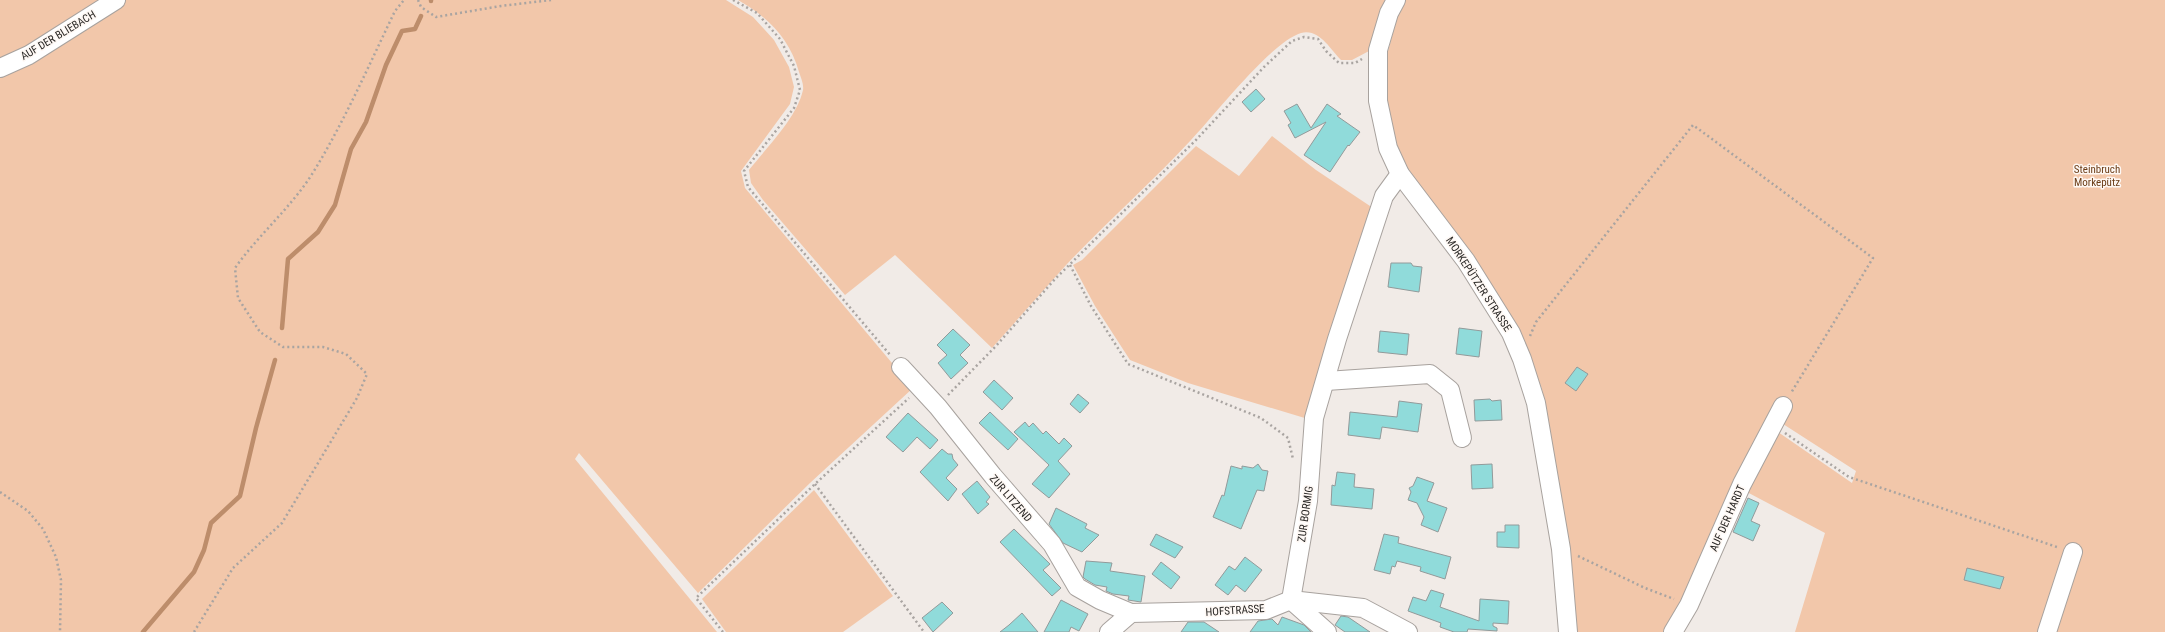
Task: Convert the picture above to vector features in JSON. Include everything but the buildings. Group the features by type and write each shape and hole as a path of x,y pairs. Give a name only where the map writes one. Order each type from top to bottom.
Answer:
{"street":[{"name":"AUF DER BLIEBACH","path":"0,68 28,55 116,0"},
{"name":"MORKEPÜTZER STRASSE","path":"1396,0 1388,13 1378,50 1378,101 1388,148 1400,174 1466,261 1511,333 1522,360 1536,403 1561,549 1568,632"},
{"name":"ZUR BORMIG","path":"1291,600 1308,501 1314,418 1337,339 1384,196 1400,174"},
{"name":"ZUR LITZEND","path":"901,367 938,407 992,476 1052,544 1077,587 1100,600 1131,614"},
{"path":"1326,381 1430,374 1450,390 1462,438"},
{"name":"AUF DER HARDT","path":"1674,632 1689,605 1742,484 1772,424 1783,406"},
{"path":"2047,632 2073,552"},
{"path":"1291,600 1327,632"},
{"name":"HOFSTRASSE","path":"1131,614 1266,610 1291,600 1363,608 1408,632"},
{"path":"1109,632 1131,614"}],"path":[{"path":"194,632 232,568 282,523 357,398 367,374 346,354 323,347 282,347 260,332 238,298 235,268 252,244 277,219 313,172 350,105 395,11 404,0"},
{"path":"418,0 421,8 436,17 501,6 551,0"},
{"path":"733,0 757,13 780,39 794,66 800,90 794,108 744,171 748,187 873,336 901,367"},
{"path":"938,407 1070,265 1196,140 1264,67 1292,41 1304,37 1318,39 1326,51 1339,63 1354,63 1378,50"},
{"path":"1522,360 1536,322 1693,125 1874,258 1783,406"},
{"path":"1070,265 1091,306 1128,364 1261,418 1288,438 1295,466"},
{"path":"723,632 696,598 815,484 919,388"},
{"path":"1772,424 1849,476 2073,552"},
{"path":"815,484 924,632"},
{"path":"0,492 28,511 43,529 56,557 61,580 60,632"},
{"path":"1561,549 1596,563 1645,588 1689,605"}],"green space":[{"path":"0,0 726,0 753,17 774,40 789,67 794,87 790,104 741,171 745,188 913,388 810,483 698,593 579,453 575,459 717,632 0,632"},
{"path":"738,0 1386,0 1380,12 1369,51 1352,60 1341,60 1324,40 1319,36 1307,32 1301,33 1289,39 1259,64 1176,156 1067,264 992,348 895,255 845,295 763,200 751,183 749,170 788,122 800,101 803,86 795,60 784,39 759,14"},
{"name":"Steinbruch Morkepütz","path":"1406,0 2165,0 2165,632 1795,632 1825,533 1745,491 1775,430 1852,483 1856,471 1769,415 1686,594 1665,632 1577,632 1568,536 1542,389 1517,326 1472,257 1405,166 1394,142 1386,97 1388,51 1399,11"},
{"path":"1272,136 1316,170 1373,208 1308,419 1188,383 1130,360 1095,306 1073,265 1082,260 1196,146 1239,176"},
{"path":"814,490 893,596 843,632 726,632 702,599"}],"waterway":[{"path":"282,328 288,259 318,232 335,205 351,149 366,122 386,65 402,31 415,29 421,16"},
{"path":"143,632 194,572 204,550 211,523 240,496 256,428 275,360"}]}
